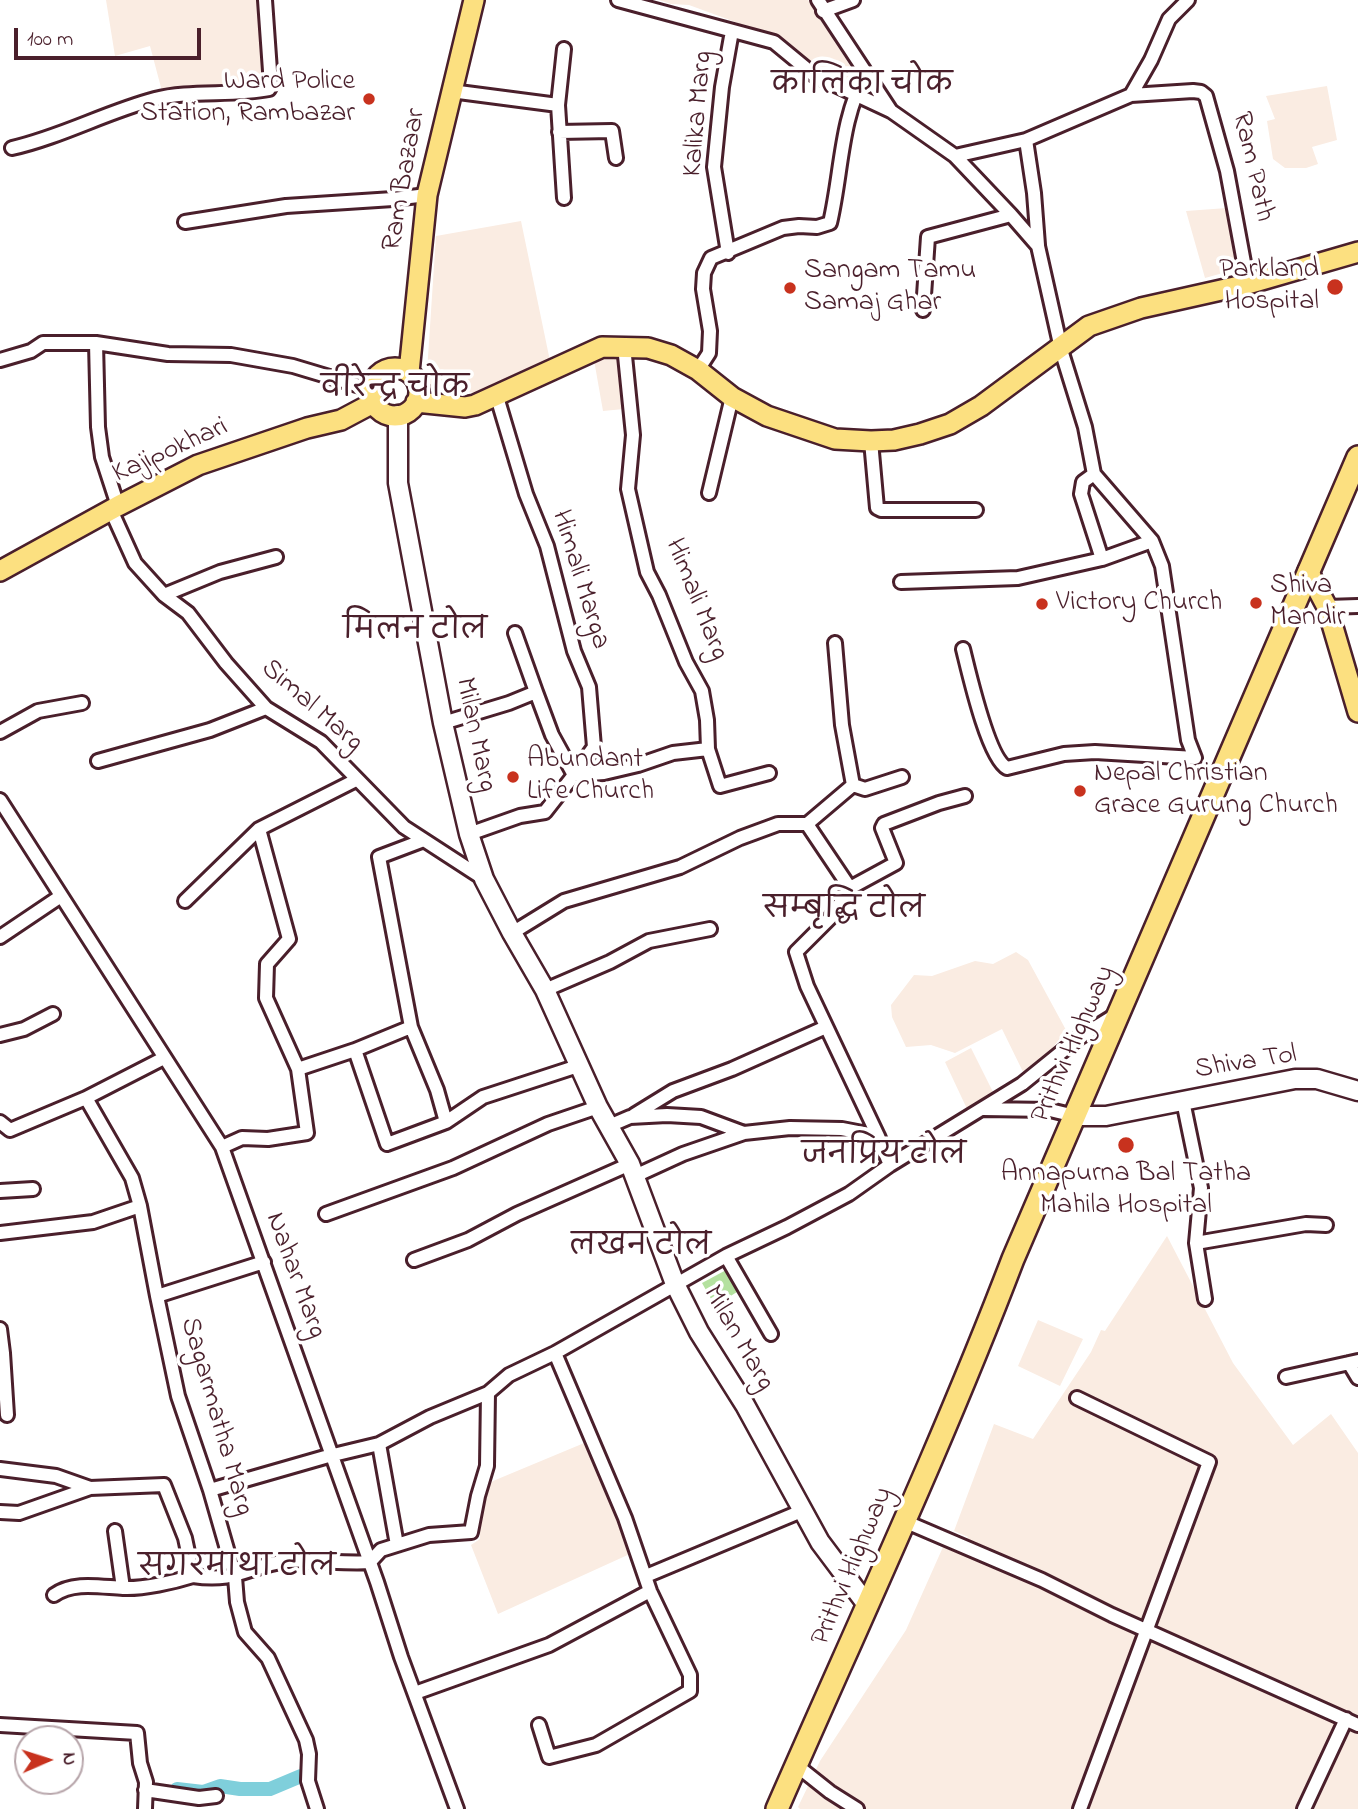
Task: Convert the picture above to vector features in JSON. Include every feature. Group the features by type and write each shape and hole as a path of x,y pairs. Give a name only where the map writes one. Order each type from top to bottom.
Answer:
{"highway":[{"name":"Prithvi Highway","path":"783,1806 796,1765 980,1346 1013,1259 1356,465"}],"main road":[{"name":"Ram Bazaar","path":"409,372 427,195 474,0"},
{"path":"416,402 465,407 496,397 602,347 624,346 648,348 671,355 698,370 732,397 767,416 835,439 871,441 920,435 950,424 981,406 1089,326 1141,308 1248,284 1358,252"},
{"path":"388,368 409,372 418,386 416,402 405,413 398,415 384,413 373,394 376,376 388,368"},
{"name":"Kajipokhari","path":"0,571 198,465 307,428 341,420 373,394"},
{"name":"Milan Marg","path":"398,415 398,483 443,723 469,834 484,879 545,989 598,1107 633,1170 675,1284 699,1332 745,1405 820,1542 868,1606"},
{"path":"1308,571 1327,607 1358,712"},
{"name":"Shiva Tol","path":"1075,1116 1106,1116 1306,1078 1358,1091"}],"street":[{"path":"12,148 159,98 269,89 271,85 265,0"},
{"path":"618,0 774,42 814,75 891,111 955,156 1038,246"},
{"path":"853,0 821,5 891,111"},
{"path":"955,156 1026,140 1131,95 1152,60 1169,19 1188,0"},
{"name":"Kalika Marg","path":"728,253 714,167 722,87 732,31"},
{"path":"564,50 558,105 564,198"},
{"path":"698,370 709,353 710,331 703,289 704,273 711,258 783,228 817,227 830,223 847,118 866,73"},
{"path":"451,91 558,105"},
{"name":"Ram Path","path":"1131,95 1193,91 1206,96 1227,171 1248,284"},
{"path":"559,132 612,131 616,158"},
{"path":"962,649 995,755 999,764 1007,768 1064,754 1085,752 1129,752 1195,758 1188,740 1162,566 1152,541 1094,474 1085,427 1060,346 1038,246 1026,140"},
{"path":"185,222 286,205 427,195"},
{"path":"923,310 928,237 1011,215"},
{"path":"0,360 31,351 43,343 96,343 168,354 231,355 293,366 363,387 373,394"},
{"name":"Simal Marg","path":"96,343 98,427 102,457 115,508 135,563 164,595 188,613 226,663 266,708 321,742 404,827 484,879"},
{"name":"Himali Marg","path":"624,346 633,436 628,489 648,572 686,662 702,691 708,749 720,786 769,773"},
{"name":"Himali Marga","path":"469,834 520,816 545,812 594,747 589,687 574,651 547,546 526,494 496,397"},
{"path":"709,494 732,397"},
{"path":"871,441 877,508 976,510"},
{"path":"1094,474 1083,482 1081,494 1102,559"},
{"path":"901,582 1018,578 1102,559 1152,541"},
{"path":"164,595 220,572 276,557"},
{"path":"1327,607 1358,606"},
{"path":"514,634 552,735 574,775 604,773 673,753 708,749"},
{"path":"835,643 842,725 853,785"},
{"path":"443,723 536,692"},
{"path":"0,732 38,711 82,704"},
{"path":"98,761 210,730 266,708"},
{"path":"853,785 865,789 902,777"},
{"path":"185,901 259,829 356,780"},
{"path":"512,933 564,901 680,867 740,838 778,824 807,824 853,785"},
{"path":"890,1165 807,986 796,952 831,917 850,888 896,863 882,828 884,824 965,796"},
{"name":"Nahar Marg","path":"0,800 222,1147 264,1262 328,1456 457,1809"},
{"path":"0,826 13,820"},
{"path":"807,824 850,888"},
{"path":"222,1147 242,1138 268,1139 307,1133 298,1069 266,998 267,964 289,939 259,829"},
{"path":"424,840 379,858 411,1027 437,1090 446,1122"},
{"path":"0,937 61,896"},
{"path":"545,989 610,962 649,942 710,929"},
{"path":"210,1490 379,1444 430,1417 488,1393 509,1375 555,1353 726,1256 849,1194 890,1165 1022,1084 1080,1037 1120,1012"},
{"path":"0,1035 24,1029 52,1014"},
{"path":"298,1069 355,1051 411,1027"},
{"path":"609,1126 630,1117 673,1091 732,1069 826,1027"},
{"path":"355,1051 387,1144 446,1122 482,1097 581,1065"},
{"path":"0,1122 10,1130 86,1098 164,1058"},
{"path":"86,1098 132,1178 157,1296"},
{"name":"Shiva Tol","path":"1183,1101 1201,1188 1196,1243 1205,1298"},
{"path":"326,1214 453,1168 548,1124 598,1107"},
{"path":"983,1109 1050,1110 1075,1116"},
{"path":"630,1117 701,1117 744,1133"},
{"path":"414,1260 468,1240 517,1214 633,1170 744,1133 789,1128 842,1129 878,1136"},
{"path":"0,1191 33,1189"},
{"path":"0,1233 93,1222 140,1206"},
{"path":"1196,1243 1306,1224 1326,1225"},
{"path":"726,1256 771,1334"},
{"name":"Sagarmatha Marg","path":"264,1262 157,1296 178,1396 210,1490 235,1577 237,1602 245,1632 268,1657 306,1740 309,1754 308,1781 317,1809"},
{"path":"0,1329 7,1415"},
{"path":"539,1726 550,1757 596,1745 690,1691 690,1675 650,1591 615,1493 555,1353"},
{"path":"1286,1377 1354,1362 1358,1378"},
{"path":"54,1595 62,1589 108,1585 123,1588 178,1581 193,1576 220,1579 235,1577 285,1562 366,1562 381,1550 429,1535 471,1532 487,1466 488,1393"},
{"path":"1077,1398 1209,1462 1080,1809"},
{"path":"379,1444 397,1545"},
{"path":"0,1469 56,1476 90,1488"},
{"path":"0,1512 19,1513 90,1488 166,1486 186,1538 193,1576"},
{"path":"646,1576 804,1510"},
{"path":"904,1521 1042,1580 1148,1632 1352,1722 1304,1809"},
{"path":"115,1531 123,1588"},
{"path":"415,1693 549,1645 650,1591"},
{"path":"0,1724 136,1733 145,1776 145,1809"},
{"path":"796,1765 857,1809"},
{"path":"145,1790 200,1798 216,1796"}],"shaded area":[{"path":"106,0 260,0 265,85 163,95 150,46 115,56"},
{"path":"659,0 808,0 858,78 846,82 738,23 689,5"},
{"path":"1327,86 1337,140 1312,147 1318,164 1306,168 1285,168 1273,159 1267,121 1275,119 1266,96"},
{"path":"1227,208 1236,236 1241,268 1205,278 1186,211"},
{"path":"521,221 550,361 484,394 426,387 436,236"},
{"path":"621,356 624,409 603,411 594,360"},
{"path":"1016,952 1028,960 1066,1030 1041,1064 1026,1078 1002,1029 955,1053 931,1045 906,1047 892,1017 891,1005 914,975 932,976 975,961 993,964"},
{"path":"971,1048 995,1096 968,1111 945,1062"},
{"path":"1167,1236 1233,1363 1293,1445 1331,1414 1358,1453 1358,1809 800,1809 798,1807 820,1761 906,1630 943,1547 957,1553 968,1537 954,1531 994,1424 1033,1439 1091,1352 1101,1330 1105,1331"},
{"path":"1038,1320 1083,1339 1060,1386 1018,1366"},
{"path":"589,1441 632,1553 498,1614 471,1545 480,1539 483,1491 493,1481"}],"green space":[{"path":"728,1269 740,1290 715,1306 702,1283"}],"waterway":[{"path":"177,1789 203,1792 220,1786 270,1789 301,1776"}],"place":[{"name":"Ward Police Station, Rambazar","path":"369,99"},
{"name":"Parkland Hospital","path":"1335,287"},
{"name":"Sangam Tamu Samaj Ghar","path":"790,288"},
{"name":"Shiva Mandir","path":"1256,603"},
{"name":"Victory Church","path":"1042,604"},
{"name":"Abundant Life Church","path":"513,777"},
{"name":"Nepal Christian Grace Gurung Church","path":"1080,791"},
{"name":"Annapurna Bal Tatha Mahila Hospital","path":"1126,1145"}],"district":[{"name":"कालिका चोक","path":"862,88"},
{"name":"वीरेन्द्र चोक","path":"395,391"},
{"name":"मिलन टोल","path":"415,633"},
{"name":"सम्बृद्धि टोल","path":"844,912"},
{"name":"जनप्रिय टोल","path":"884,1158"},
{"name":"लखन टोल","path":"640,1249"},
{"name":"सगरमाथा टोल","path":"237,1570"}]}
